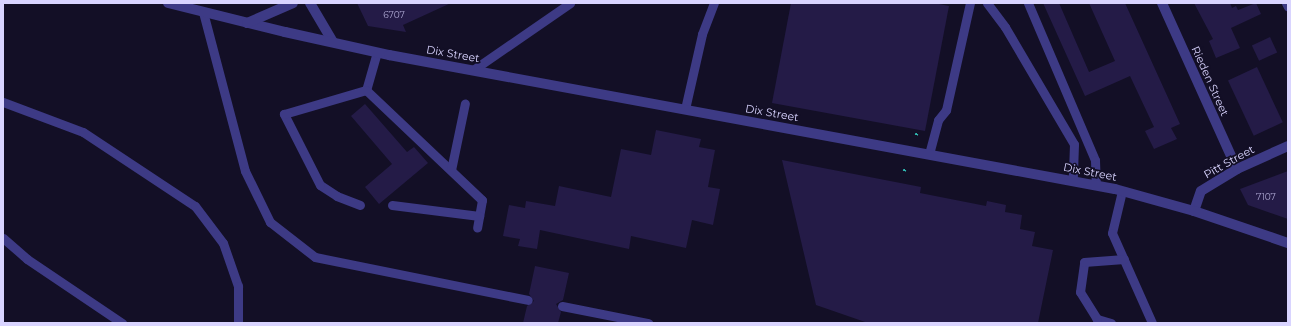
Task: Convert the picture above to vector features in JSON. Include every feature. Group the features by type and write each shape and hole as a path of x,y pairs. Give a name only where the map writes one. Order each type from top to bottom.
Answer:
{"street":[{"name":"Dix Street","path":"168,3 247,23 377,52 1096,185 1194,211 1288,243"},
{"path":"247,23 293,3"},
{"path":"310,3 333,42"},
{"name":"Rieden Street","path":"1162,3 1237,169"},
{"name":"Pitt Street","path":"1194,211 1202,191 1237,169 1288,146"}],"lane":[{"path":"473,70 570,3"},
{"path":"685,109 702,34 714,3"},
{"path":"929,154 938,120 946,110 970,3"},
{"path":"987,3 1005,27 1074,144 1073,181"},
{"path":"1028,3 1095,160 1096,185"},
{"path":"1286,3 1288,7"},
{"path":"203,12 245,171 270,222 315,258 528,300"},
{"path":"366,90 377,52"},
{"path":"366,90 482,200 477,228"},
{"path":"360,205 337,196 320,184 284,114 366,90"},
{"path":"3,102 83,132 195,206 223,243 238,286 238,323"},
{"path":"451,170 465,103"},
{"path":"1122,191 1112,233 1152,323"},
{"path":"392,205 479,216"},
{"path":"3,238 27,259 122,323"},
{"path":"1112,323 1097,319 1080,292 1084,262 1124,259"},
{"path":"562,306 648,323"}],"building":[{"path":"357,3 451,3 403,25 406,32 368,26"},
{"path":"791,3 934,3 949,6 925,131 772,103"},
{"path":"1043,3 1059,3 1089,72 1115,61 1089,3 1125,3 1180,124 1171,128 1177,139 1154,149 1145,131 1154,127 1130,76 1085,96"},
{"path":"1194,3 1230,3 1232,8 1236,6 1238,10 1256,3 1261,14 1231,28 1240,48 1216,58 1209,41 1213,39"},
{"path":"1270,37 1277,52 1259,61 1252,45"},
{"path":"1257,67 1283,122 1254,136 1228,81"},
{"path":"365,104 407,152 414,147 428,163 379,204 365,187 392,164 351,116"},
{"path":"656,130 701,139 699,147 715,150 708,187 720,189 713,225 692,220 686,248 631,236 629,249 540,230 537,249 518,246 520,239 503,236 509,205 525,208 526,201 555,206 559,186 611,197 621,149 651,155"},
{"path":"782,160 921,187 920,193 986,206 987,201 1006,205 1005,212 1022,215 1020,229 1035,232 1032,246 1053,250 1038,323 868,323 816,305"},
{"path":"1288,171 1288,219 1248,205 1240,189"},
{"path":"535,266 569,273 563,300 556,304 561,312 558,323 523,323 527,306 534,301 529,294"}]}
